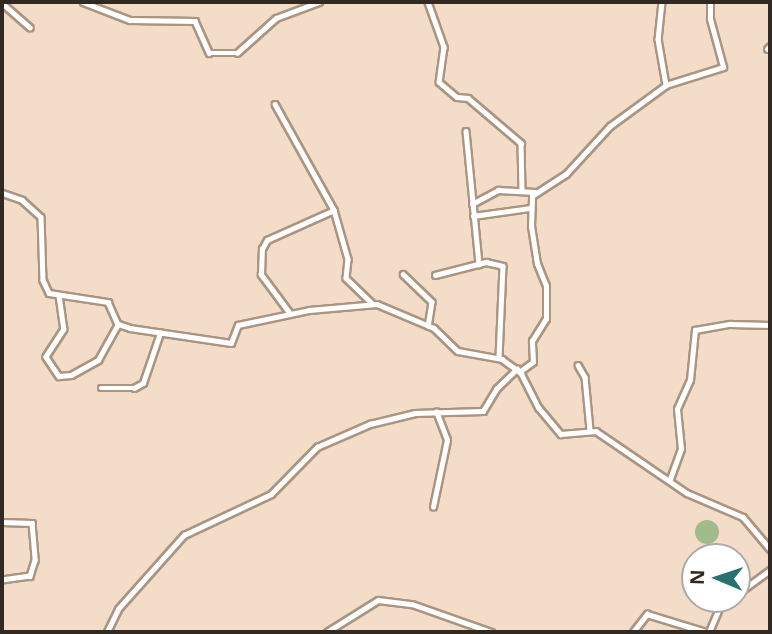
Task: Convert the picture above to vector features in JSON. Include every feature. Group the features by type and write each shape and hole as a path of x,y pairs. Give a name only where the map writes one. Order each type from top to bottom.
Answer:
{"street":[{"path":"83,2 130,20 195,21 206,51 237,53 276,18 319,2"},
{"path":"428,2 444,47 439,82 457,97 468,98 520,143 522,189"},
{"path":"662,2 658,39 666,85"},
{"path":"471,205 491,192 522,189 535,191 566,174 610,126 666,85 723,67 710,19 710,2"},
{"path":"2,5 30,27"},
{"path":"275,104 334,210 348,258 345,278 372,303 428,326 458,351 499,358 518,370 552,426 563,435 590,430 670,479 687,493 743,517 770,549"},
{"path":"466,131 471,205 479,264"},
{"path":"107,632 118,609 184,535 271,494 317,447 370,424 435,411 483,411 496,389 534,358 532,341 544,324 547,310 546,286 535,256 530,208 535,191"},
{"path":"2,193 22,200 41,217 43,280 47,291 108,302 118,324"},
{"path":"473,216 530,208"},
{"path":"290,314 261,275 262,249 267,240 334,210"},
{"path":"435,275 479,264 503,266 499,358"},
{"path":"403,274 432,302 428,326"},
{"path":"59,295 64,329 46,357 59,376 71,375 97,360 118,324"},
{"path":"118,324 231,343 239,325 290,314 372,303"},
{"path":"670,479 681,449 677,409 690,380 695,330 730,324 770,325"},
{"path":"101,388 134,388 143,383 160,333"},
{"path":"578,365 584,377 590,430"},
{"path":"433,507 447,440 435,411"},
{"path":"2,522 32,523 35,560 30,576 2,580"},
{"path":"751,583 770,569"},
{"path":"327,632 378,600 412,604 491,632"},
{"path":"633,632 647,614 707,632 716,613"}],"green space":[{"path":"702,521 712,521 718,527 718,537 712,543 702,543 696,537 696,527"}]}
